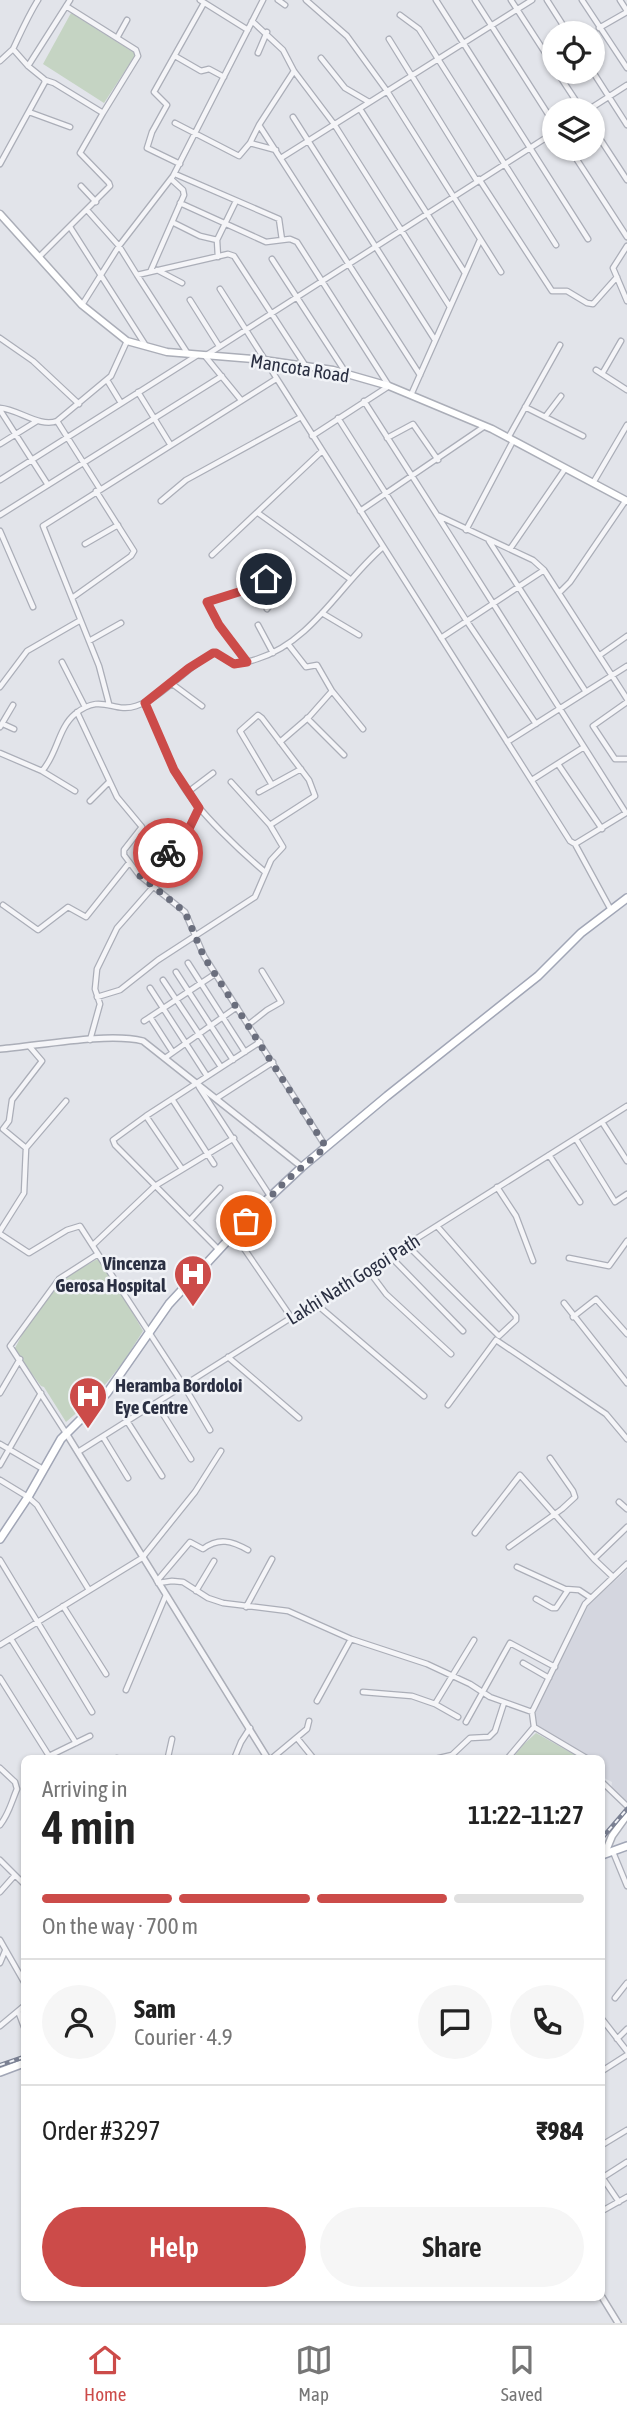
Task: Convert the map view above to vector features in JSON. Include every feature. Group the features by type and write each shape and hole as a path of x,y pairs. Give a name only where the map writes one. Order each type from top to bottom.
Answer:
{"main road":[{"name":"Mancota Road","path":"0,214 82,305 127,341 167,352 264,360 346,373 389,386 485,426 627,501"},
{"path":"0,1539 66,1433 107,1393 135,1357 169,1304 270,1196 387,1096 538,976 574,939 627,898"},
{"path":"605,1850 627,1815"},
{"path":"605,1854 627,1846"},
{"path":"0,2072 21,2064"}],"street":[{"path":"0,61 13,49 38,0"},
{"path":"28,66 70,0"},
{"path":"82,305 119,246 173,176 263,0"},
{"path":"278,0 285,5"},
{"path":"306,0 347,36 387,92 501,272"},
{"path":"436,0 588,239"},
{"path":"475,0 542,104"},
{"path":"511,0 542,48"},
{"path":"281,158 532,0"},
{"path":"547,0 560,21"},
{"path":"582,0 595,21"},
{"path":"605,24 627,11 620,0"},
{"path":"180,164 147,148 152,132 167,105 155,94 155,90 202,1 247,30"},
{"path":"39,257 96,202 110,184 80,153 139,54 66,6"},
{"path":"400,15 419,29 556,245"},
{"path":"117,38 127,20"},
{"path":"252,20 283,50 294,71 334,124 450,307"},
{"path":"258,53 267,33"},
{"path":"605,37 627,68"},
{"path":"389,39 552,291 568,291 592,304 617,277"},
{"path":"13,49 45,80 103,113"},
{"path":"175,55 201,71 209,69 224,77"},
{"path":"321,58 345,89 369,102"},
{"path":"175,123 239,156 250,143 294,71"},
{"path":"0,164 45,80"},
{"path":"601,84 627,125"},
{"path":"605,99 627,85"},
{"path":"360,109 465,273"},
{"path":"29,112 70,127"},
{"path":"293,117 435,340"},
{"path":"259,125 420,375"},
{"path":"0,480 138,392 219,346 542,140"},
{"path":"250,143 277,150"},
{"path":"605,146 627,180"},
{"path":"578,161 625,228 627,237"},
{"path":"173,176 191,181 279,219 282,240"},
{"path":"173,176 184,193"},
{"path":"153,270 191,181"},
{"path":"81,186 96,202"},
{"path":"218,257 217,240 236,201"},
{"path":"180,203 266,242 290,239 296,241 389,386 312,436"},
{"path":"88,210 119,246 188,354"},
{"path":"172,222 200,236 217,240"},
{"path":"70,227 146,346"},
{"path":"411,396 480,239"},
{"path":"627,246 614,267 627,301"},
{"path":"137,275 228,254 234,256 305,366"},
{"path":"272,259 346,373"},
{"path":"153,270 182,284"},
{"path":"220,289 570,841 575,844 611,909"},
{"path":"190,300 219,346"},
{"path":"0,338 33,360 79,404"},
{"path":"0,409 17,411 52,424 107,380 114,371 127,341"},
{"path":"602,374 621,341"},
{"path":"466,530 525,407 560,345"},
{"path":"201,356 241,400"},
{"path":"596,369 627,390"},
{"path":"0,515 222,376"},
{"path":"109,704 99,666 43,526 276,379"},
{"path":"107,380 121,403"},
{"path":"138,392 170,444"},
{"path":"545,417 561,396"},
{"path":"364,401 626,813 575,844"},
{"path":"525,407 583,436"},
{"path":"0,409 48,485"},
{"path":"161,500 187,480 301,417"},
{"path":"338,418 466,620 536,724"},
{"path":"0,444 38,420"},
{"path":"57,421 118,526 134,548 134,554 72,598"},
{"path":"387,438 413,424 438,460"},
{"path":"593,483 627,425"},
{"path":"360,511 485,426"},
{"path":"212,555 322,451"},
{"path":"510,549 565,469"},
{"path":"559,593 570,582 627,501"},
{"path":"258,513 350,579"},
{"path":"436,515 537,562 544,570 627,701 593,726 613,758 627,759"},
{"path":"85,544 118,526"},
{"path":"0,531 33,607"},
{"path":"488,540 586,692"},
{"path":"42,771 52,757 67,723 77,712 102,702 128,708 145,703 189,668 213,653 234,664 273,653 288,644 322,612 350,579 383,547"},
{"path":"441,638 544,570"},
{"path":"247,662 219,625 207,602 245,590 266,579 278,596 267,609"},
{"path":"322,612 359,635"},
{"path":"0,687 27,651 79,621"},
{"path":"89,641 121,623"},
{"path":"258,625 273,653"},
{"path":"600,656 627,636"},
{"path":"288,644 306,667 317,665 332,691 363,729"},
{"path":"62,662 85,707"},
{"path":"508,742 627,666"},
{"path":"171,683 202,706"},
{"path":"280,742 332,691"},
{"path":"145,703 174,770 199,808 265,872"},
{"path":"13,705 1,725 14,729"},
{"path":"77,712 119,801 142,827 124,850 124,855 139,875 185,912 194,936 215,974 326,1147"},
{"path":"270,825 315,796 312,785 301,769 260,716 256,716 240,729 272,785"},
{"path":"307,718 344,755"},
{"path":"532,780 584,747"},
{"path":"0,753 42,771 75,791"},
{"path":"558,764 601,829"},
{"path":"259,792 301,769"},
{"path":"188,792 213,774"},
{"path":"90,801 109,782"},
{"path":"97,997 115,993 194,936 255,897 271,860 283,847 270,825 231,782"},
{"path":"139,875 184,839 199,808"},
{"path":"164,857 189,870"},
{"path":"3,905 38,930 68,907 86,917 130,863"},
{"path":"90,1040 100,1005 95,989 96,972 124,917 153,887"},
{"path":"188,963 245,1052"},
{"path":"248,1025 281,1002 262,971"},
{"path":"176,972 233,1060"},
{"path":"144,1021 215,974"},
{"path":"163,980 221,1067"},
{"path":"150,988 207,1076"},
{"path":"165,1058 237,1007"},
{"path":"150,1017 172,1051"},
{"path":"0,1049 90,1040 133,1038 143,1041 302,1167"},
{"path":"219,1250 113,1142 115,1137 146,1115 260,1042"},
{"path":"26,1148 3,1129 9,1121 12,1100 43,1060 30,1046"},
{"path":"217,1098 273,1062"},
{"path":"196,1083 270,1196"},
{"path":"172,1099 214,1164"},
{"path":"66,1101 26,1148 24,1194 0,1232 22,1250 32,1252 67,1230 80,1226 210,1430"},
{"name":"Lakhi Nath Gogoi Path","path":"78,1452 627,1106"},
{"path":"146,1115 182,1169"},
{"path":"602,1122 627,1161"},
{"path":"93,1245 155,1186 234,1138"},
{"path":"576,1139 615,1202 627,1194"},
{"path":"549,1155 580,1202"},
{"path":"497,1187 516,1216 533,1261"},
{"path":"190,1220 220,1188"},
{"path":"437,1226 516,1316 516,1320 498,1338 448,1405"},
{"path":"234,1234 291,1317"},
{"path":"569,1258 609,1266 627,1241"},
{"path":"407,1245 498,1338 606,1413 627,1439"},
{"path":"98,1254 65,1275 54,1286 10,1346 267,1755"},
{"path":"390,1256 463,1331"},
{"path":"368,1270 386,1294 451,1354"},
{"path":"573,1317 596,1299 627,1334"},
{"path":"315,1303 424,1396"},
{"path":"564,1303 627,1383"},
{"path":"229,1357 299,1418"},
{"path":"0,1393 20,1359"},
{"path":"0,1465 41,1392"},
{"path":"156,1403 191,1459"},
{"path":"127,1421 162,1476"},
{"path":"103,1437 128,1478"},
{"path":"0,1444 43,1469"},
{"path":"0,1645 142,1558 195,1492 221,1451"},
{"path":"509,1547 573,1500 575,1494 551,1458"},
{"path":"475,1533 520,1475 613,1577"},
{"path":"0,1480 37,1505 89,1590"},
{"path":"619,1502 627,1510"},
{"path":"594,1559 627,1527"},
{"path":"158,1582 190,1542 203,1549 212,1543 229,1541 248,1549"},
{"path":"246,1607 272,1559"},
{"path":"0,1560 92,1712"},
{"path":"196,1591 215,1561"},
{"path":"510,1755 534,1727 532,1712 583,1607 627,1564"},
{"path":"517,1567 568,1590 579,1590 591,1598"},
{"path":"158,1582 183,1582 223,1604 288,1611 351,1639 452,1674 504,1703 532,1712"},
{"path":"536,1599 554,1609 559,1606 568,1590"},
{"path":"126,1690 166,1595"},
{"path":"63,1606 106,1674"},
{"path":"11,1639 76,1743"},
{"path":"317,1701 351,1639"},
{"path":"435,1704 474,1640"},
{"path":"466,1722 510,1643 555,1667"},
{"path":"523,1663 549,1678"},
{"path":"0,1678 48,1755"},
{"path":"363,1692 412,1696 435,1704 458,1717"},
{"path":"448,1755 454,1753 470,1738 489,1737 498,1724 504,1703"},
{"path":"275,1755 307,1729 309,1721"},
{"path":"534,1727 581,1755"},
{"path":"235,1755 250,1728"},
{"path":"55,1755 90,1736"},
{"path":"297,1738 311,1755"},
{"path":"169,1755 172,1739"},
{"path":"0,1768 15,1782 17,1789 10,1812 0,1825"},
{"path":"605,1785 627,1806"},
{"path":"614,1852 627,1886"},
{"path":"0,1860 21,1881"},
{"path":"0,1892 15,1875"},
{"path":"0,1940 21,1977"},
{"path":"0,1963 6,1951"},
{"path":"615,1998 627,1983"},
{"path":"0,2026 21,2008"},
{"path":"18,2011 21,2019"},
{"path":"605,2023 627,2053 605,2069"},
{"path":"617,2039 627,2029"},
{"path":"605,2143 627,2130"},
{"path":"605,2176 627,2162"},
{"path":"605,2182 619,2202"},
{"path":"605,2209 627,2197"},
{"path":"604,2301 618,2323"}],"shaded area":[{"path":"627,1570 625,1803 611,1790 612,1782 605,1778 605,1755 585,1755 536,1727 533,1716 589,1604"}],"green space":[{"path":"71,13 136,54 104,103 43,64"},
{"path":"101,1257 143,1331 124,1361 96,1396 66,1422 44,1387 14,1350 24,1331 62,1279"},
{"path":"536,1733 575,1755 515,1755"}],"railway":[{"path":"605,1835 627,1809"},
{"path":"0,2065 21,2058"}],"way so far":[{"path":"168,853 139,875 185,912 204,957 326,1147 288,1179 246,1221"}],"place":[{"name":"Vincenza Gerosa Hospital","path":"193,1308"},
{"name":"Heramba Bordoloi Eye Centre","path":"88,1430"}],"route":[{"path":"168,853 184,839 199,808 174,770 145,703 189,668 213,653 234,664 247,662 219,625 207,602 245,590 266,579"}]}
